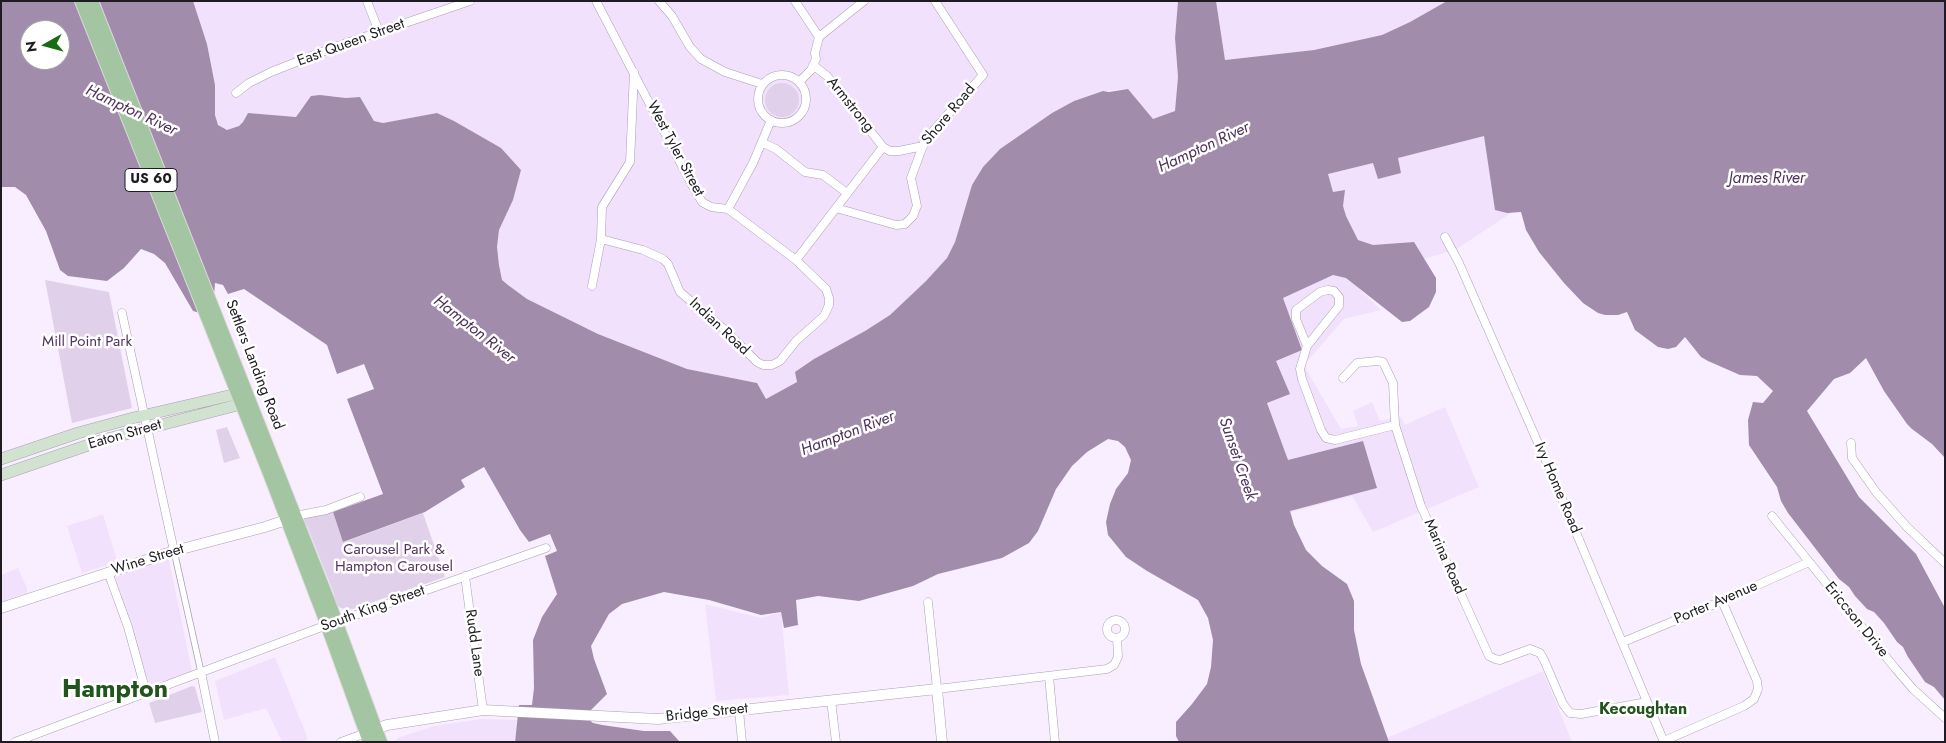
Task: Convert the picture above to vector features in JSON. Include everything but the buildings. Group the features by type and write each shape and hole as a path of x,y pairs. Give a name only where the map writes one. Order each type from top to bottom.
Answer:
{"main road":[{"name":"Settlers Landing Road","path":"81,1 228,356"},
{"name":"Settlers Landing Road","path":"92,1 332,624 370,734 381,742"},
{"name":"Eaton Street","path":"1,459 78,433 144,416 244,398"},
{"name":"Eaton Street","path":"1,475 78,448 244,398"}],"street":[{"path":"367,1 379,32"},
{"name":"East Queen Street","path":"236,92 271,72 470,1"},
{"name":"West Tyler Street","path":"596,1 702,202 711,208 728,209 796,260 822,284 826,289 830,302"},
{"path":"659,1 672,16 690,47 701,60 724,72 762,84"},
{"path":"795,1 819,37 864,1"},
{"name":"Shore Road","path":"836,208 896,226 904,224 913,216 917,206 912,178 925,140 984,75 935,1"},
{"name":"Armstrong","path":"799,82 812,70 819,37"},
{"name":"Armstrong","path":"813,65 827,76 883,147 890,151 899,151 923,146"},
{"path":"592,286 601,239 604,203 623,176 630,162 634,70"},
{"path":"780,74 794,78 804,89 806,97 802,113 796,119 788,122 779,123 771,120 760,108 758,100 762,84 767,79 780,74"},
{"path":"728,209 763,143 771,120"},
{"path":"763,143 776,149 805,172 824,175 847,193"},
{"name":"Armstrong","path":"836,208 883,147"},
{"path":"796,260 836,208"},
{"name":"Ivy Home Road","path":"1444,237 1459,263 1623,642 1664,742"},
{"name":"Indian Road","path":"601,239 643,250 663,259 668,264 680,292 725,330 754,360 763,365 775,364 783,359 796,341 824,316 830,302"},
{"path":"1307,346 1296,319 1296,310 1320,292 1334,291 1339,297 1338,306 1307,346 1300,374 1321,430 1326,438 1335,440 1395,425 1393,383 1384,362 1357,363 1343,378"},
{"path":"122,313 215,742"},
{"name":"Marina Road","path":"1395,425 1421,506 1489,656 1495,660 1500,660 1526,650 1537,651 1544,660 1565,708 1573,714 1647,702"},
{"path":"1851,443 1852,458 1876,492 1907,527 1945,562"},
{"path":"291,518 326,510 360,497"},
{"name":"Ericcson Drive","path":"1772,516 1913,689 1945,718"},
{"name":"Wine Street","path":"1,608 174,551 291,518"},
{"name":"South King Street","path":"15,742 332,624 546,548"},
{"name":"Porter Avenue","path":"1623,642 1809,562"},
{"path":"108,572 128,627 144,684"},
{"name":"Rudd Lane","path":"465,576 483,710"},
{"path":"1664,742 1744,706 1754,699 1758,690 1757,681 1722,601"},
{"path":"928,602 942,742"},
{"name":"Bridge Street","path":"370,734 483,710 658,719 1107,669 1118,658 1117,638"},
{"path":"1049,676 1055,742"},
{"path":"831,700 836,742"},
{"path":"739,710 742,742"},
{"path":"341,742 370,734"}],"shaded area":[{"path":"193,1 1178,1 1175,38 1178,77 1176,111 1153,119 1128,89 1103,91 1074,101 1052,113 1000,149 983,167 972,185 955,242 947,258 926,281 890,315 841,346 797,382 766,399 757,383 687,369 598,334 527,299 502,280 497,247 499,230 513,200 521,170 475,134 454,121 437,113 383,123 374,121 360,97 346,98 333,96 303,106 296,117 248,113 239,126 228,130 218,125 215,115 215,85 207,44"},
{"path":"1216,1 1447,1 1382,35 1314,50 1225,60"},
{"path":"1492,127 1528,202 1455,250 1417,261 1348,247 1321,166"},
{"path":"1282,174 1355,285 1381,310 1344,319 1306,363 1306,369 1341,429 1358,426 1353,411 1372,402 1380,421 1401,417 1404,425 1445,407 1479,487 1373,532 1352,496 1232,528"},
{"path":"103,515 117,560 114,563 82,573 67,526"},
{"path":"166,559 169,560 192,671 191,673 149,684 116,579 117,575"},
{"path":"18,568 27,588 27,593 1,602 1,575"},
{"path":"705,604 761,618 781,612 789,695 716,701"},
{"path":"275,657 308,739 304,742 282,742 266,708 224,720 215,681"},
{"path":"1543,671 1572,742 1388,742 1387,738"},
{"path":"481,719 518,720 514,742 395,741 400,737 434,726"}],"green space":[{"path":"782,83 789,84 794,88 798,93 798,107 794,112 789,116 782,117 775,116 770,112 766,107 765,100 766,93 770,88 775,84"},
{"name":"Mill Point Park","path":"45,280 109,292 132,408 72,423"},
{"path":"227,427 240,458 224,463 216,430"},
{"name":"Carousel Park & Hampton Carousel","path":"333,512 344,542 423,513 445,577 353,609 341,608 336,605 333,597 334,594 307,526 304,525 305,518"},
{"path":"192,686 195,687 202,712 155,723 149,703"}],"water":[{"name":"James River","path":"1,1 193,1 207,44 215,85 215,115 218,125 227,130 239,126 248,113 296,117 311,96 320,95 346,98 360,97 374,121 383,123 437,113 454,121 501,148 521,170 513,200 499,230 497,247 502,280 527,299 598,334 687,369 757,383 766,399 797,382 795,372 814,359 890,315 926,281 947,258 955,242 972,185 983,167 1000,149 1052,113 1074,101 1103,91 1128,89 1153,119 1175,111 1178,77 1175,38 1178,1 1216,1 1225,60 1314,50 1382,35 1447,1 1945,1 1945,458 1932,444 1907,424 1884,391 1866,358 1850,373 1834,379 1807,411 1859,497 1916,554 1945,608 1945,700 1934,687 1925,682 1903,647 1897,642 1884,623 1874,612 1867,609 1849,587 1839,579 1788,513 1781,501 1777,487 1749,445 1748,420 1753,402 1763,403 1773,391 1757,376 1740,375 1701,357 1685,337 1676,347 1668,349 1658,347 1635,330 1627,312 1618,315 1605,315 1598,313 1583,303 1539,252 1526,230 1521,212 1507,213 1495,210 1484,136 1398,158 1401,173 1378,179 1373,163 1328,174 1333,192 1345,190 1343,206 1358,240 1373,245 1414,242 1436,278 1436,292 1429,307 1410,321 1402,322 1346,278 1333,275 1283,298 1302,350 1276,361 1290,394 1267,403 1288,460 1363,441 1377,488 1290,511 1294,525 1306,550 1322,566 1347,584 1354,601 1354,630 1361,664 1389,742 1179,742 1176,736 1176,722 1207,684 1211,667 1213,640 1208,618 1198,600 1126,557 1108,535 1106,522 1110,504 1116,489 1128,473 1131,460 1125,447 1118,441 1108,439 1087,452 1072,466 1056,489 1038,531 1029,543 1002,558 938,574 913,586 859,601 818,596 796,600 798,625 784,628 781,612 761,615 709,600 664,592 622,604 609,614 591,646 607,694 591,710 587,718 593,723 602,725 644,731 670,731 680,742 515,742 519,705 532,705 534,688 533,640 542,617 557,594 545,556 557,551 550,534 529,542 520,530 484,467 461,480 465,487 425,512 343,542 333,512 383,494 347,399 374,389 364,364 337,374 327,345 244,289 228,294 223,285 215,283 214,296 200,313 193,311 165,263 154,254 141,249 124,268 107,281 68,276 60,270 46,231 26,195 15,187 1,187"}],"district":[{"name":"Hampton","path":"115,691"},
{"name":"Kecoughtan","path":"1643,710"}],"water label":[{"name":"Hampton River","path":"131,111"},
{"name":"Hampton River","path":"1204,148"},
{"name":"Hampton River","path":"474,330"},
{"name":"Hampton River","path":"848,434"},
{"name":"Sunset Creek","path":"1237,459"}]}
